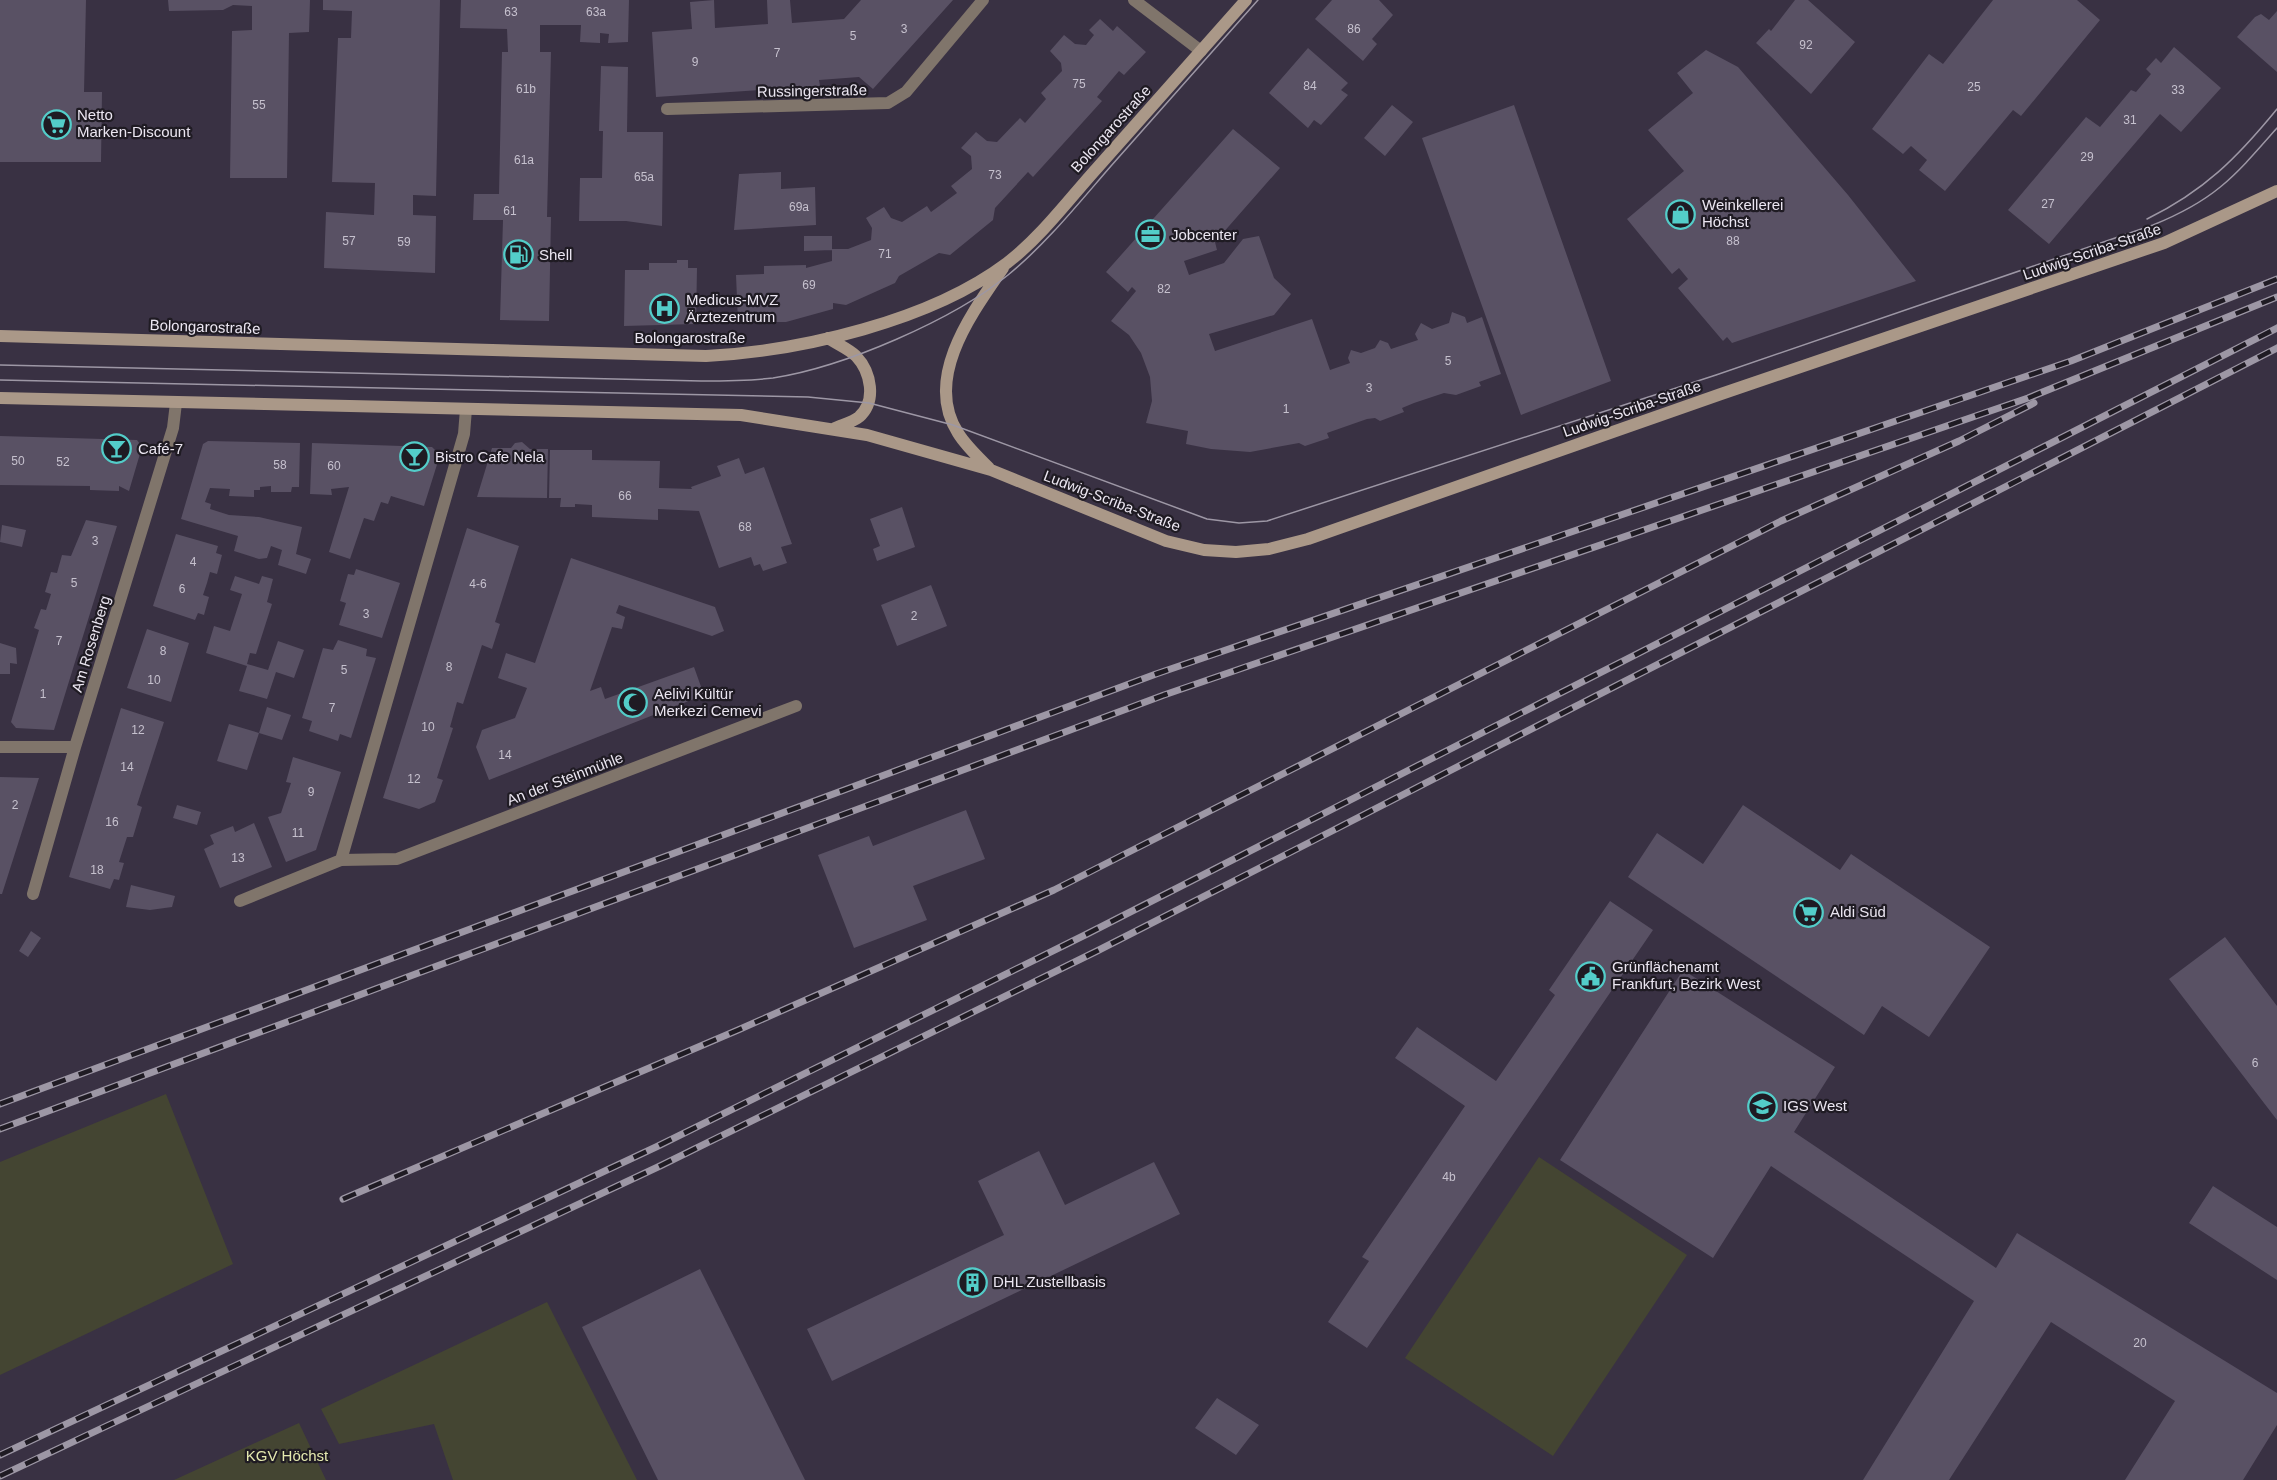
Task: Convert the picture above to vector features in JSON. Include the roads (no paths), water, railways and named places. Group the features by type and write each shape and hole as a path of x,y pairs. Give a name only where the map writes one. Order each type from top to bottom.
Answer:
{"main road":[{"name":"Bolongarostraße","path":"0,336 706,356 748,354 828,338 930,305 970,287 1007,262 1051,220 1246,0"},
{"name":"Ludwig-Scriba-Straße","path":"992,470 1166,541 1204,550 1236,552 1269,549 1308,539 1721,394 2164,243 2277,191"},
{"path":"992,470 968,446 953,425 945,383 962,336 1007,262"},
{"path":"828,338 855,355 864,366 871,391 869,403 859,417 833,429"},
{"path":"0,398 741,415 867,435 992,470"}],"street":[{"name":"Russingerstraße","path":"667,109 888,103 906,92 983,0"},
{"path":"1134,0 1201,51"},
{"name":"Am Rosenberg","path":"33,894 75,747 173,428 176,403"},
{"path":"341,860 464,434 466,409"},
{"name":"An der Steinmühle","path":"240,901 341,860 397,859 796,706"},
{"path":"0,747 75,747"}],"tram line":[{"path":"0,365 710,381 773,378 832,364 897,339 958,309 1008,275 1062,223 1258,0"},
{"path":"2147,219 2203,185 2248,143 2277,109"},
{"path":"0,380 808,397 869,403 953,425 1207,519 1239,523 1267,521 1716,375 2153,225 2192,206 2222,186 2277,128"}],"railway":[{"path":"0,1104 1156,674 2071,361 2277,279"},
{"path":"0,1129 1164,695 2028,398 2277,297"},
{"path":"0,1455 656,1147 1087,934 2277,328"},
{"path":"0,1476 660,1166 1097,951 2277,348"},
{"path":"343,1199 738,1030 1054,890 1781,521 1959,441 2034,403"}],"place":[{"name":"Netto Marken-Discount","path":"56,124"},
{"name":"Weinkellerei Höchst","path":"1681,214"},
{"name":"Jobcenter","path":"1150,235"},
{"name":"Shell","path":"518,255"},
{"name":"Medicus-MVZ Ärztezentrum","path":"665,309"},
{"name":"Café-7","path":"117,449"},
{"name":"Bistro Cafe Nela","path":"414,457"},
{"name":"Aelivi Kültür Merkezi Cemevi","path":"633,703"},
{"name":"Aldi Süd","path":"1809,912"},
{"name":"Grünflächenamt Frankfurt, Bezirk West","path":"1591,976"},
{"name":"IGS West","path":"1762,1106"},
{"name":"DHL Zustellbasis","path":"972,1282"}],"park label":[{"name":"KGV Höchst","path":"287,1456"}]}
